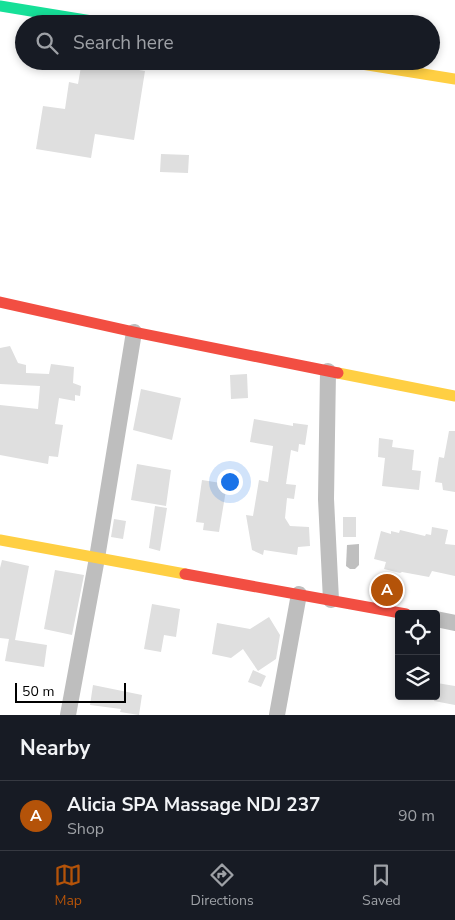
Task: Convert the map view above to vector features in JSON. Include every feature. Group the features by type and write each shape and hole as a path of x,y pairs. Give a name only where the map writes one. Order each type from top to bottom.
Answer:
{"street":[{"path":"0,6 55,15"},
{"path":"399,70 455,79"},
{"path":"0,302 134,332 455,396"},
{"path":"68,715 97,558 134,332"},
{"path":"328,371 326,498 331,600"},
{"path":"0,540 395,612"},
{"path":"277,715 299,594"},
{"path":"440,620 455,623"}],"shaded area":[{"path":"359,544 359,565 355,569 350,569 346,566 347,545"}],"building":[{"path":"80,70 145,71 134,140 95,134 91,158 36,149 43,106 65,109 69,82 78,84"},
{"path":"161,154 189,155 188,173 160,172"},
{"path":"10,346 18,363 26,365 26,373 49,374 51,364 74,367 73,383 81,386 80,396 75,395 75,401 59,398 55,424 63,425 58,457 49,456 48,464 0,455 0,405 38,409 40,386 0,384 0,348"},
{"path":"247,374 248,398 231,399 230,375"},
{"path":"141,389 181,398 172,440 133,430"},
{"path":"254,419 293,426 293,423 308,425 305,445 299,444 298,452 291,450 286,484 296,485 294,499 287,498 285,518 290,526 309,527 310,546 298,547 297,555 264,550 263,555 252,550 246,515 253,516 259,480 268,482 273,446 250,442"},
{"path":"449,431 455,431 455,492 443,490 442,483 435,482 439,457 444,458"},
{"path":"379,438 393,440 392,447 414,450 412,470 421,471 419,490 382,486 385,458 378,457"},
{"path":"137,464 171,470 166,506 131,500"},
{"path":"202,480 227,484 219,532 203,530 204,523 196,522"},
{"path":"155,506 167,508 160,551 149,548"},
{"path":"343,517 356,517 356,537 343,537"},
{"path":"114,519 126,521 123,539 111,537"},
{"path":"432,527 448,530 445,544 455,545 455,576 432,571 429,577 400,573 384,569 386,562 374,559 381,531 391,534 391,531 399,533 400,530 425,536 426,534 431,535"},
{"path":"2,560 29,566 15,640 47,645 44,667 5,661 9,639 0,638 0,568"},
{"path":"55,570 84,575 72,635 44,629"},
{"path":"152,604 180,609 176,637 164,635 161,652 144,649"},
{"path":"269,617 280,635 276,659 258,671 243,649 231,658 212,654 217,623 250,629"},
{"path":"253,670 266,676 261,687 248,682"},
{"path":"440,684 455,686 455,705 434,701 440,700"},
{"path":"93,685 142,695 139,715 120,712 121,709 90,705"}],"traffic: fast":[{"path":"0,6 55,15"}],"traffic: slow":[{"path":"399,70 455,79"},
{"path":"338,373 455,396"},
{"path":"0,540 185,574"}],"traffic: jam":[{"path":"0,302 134,332 338,373"},
{"path":"185,574 395,612"}],"place":[{"name":"Alicia SPA Massage NDJ 237","path":"387,590"}]}
